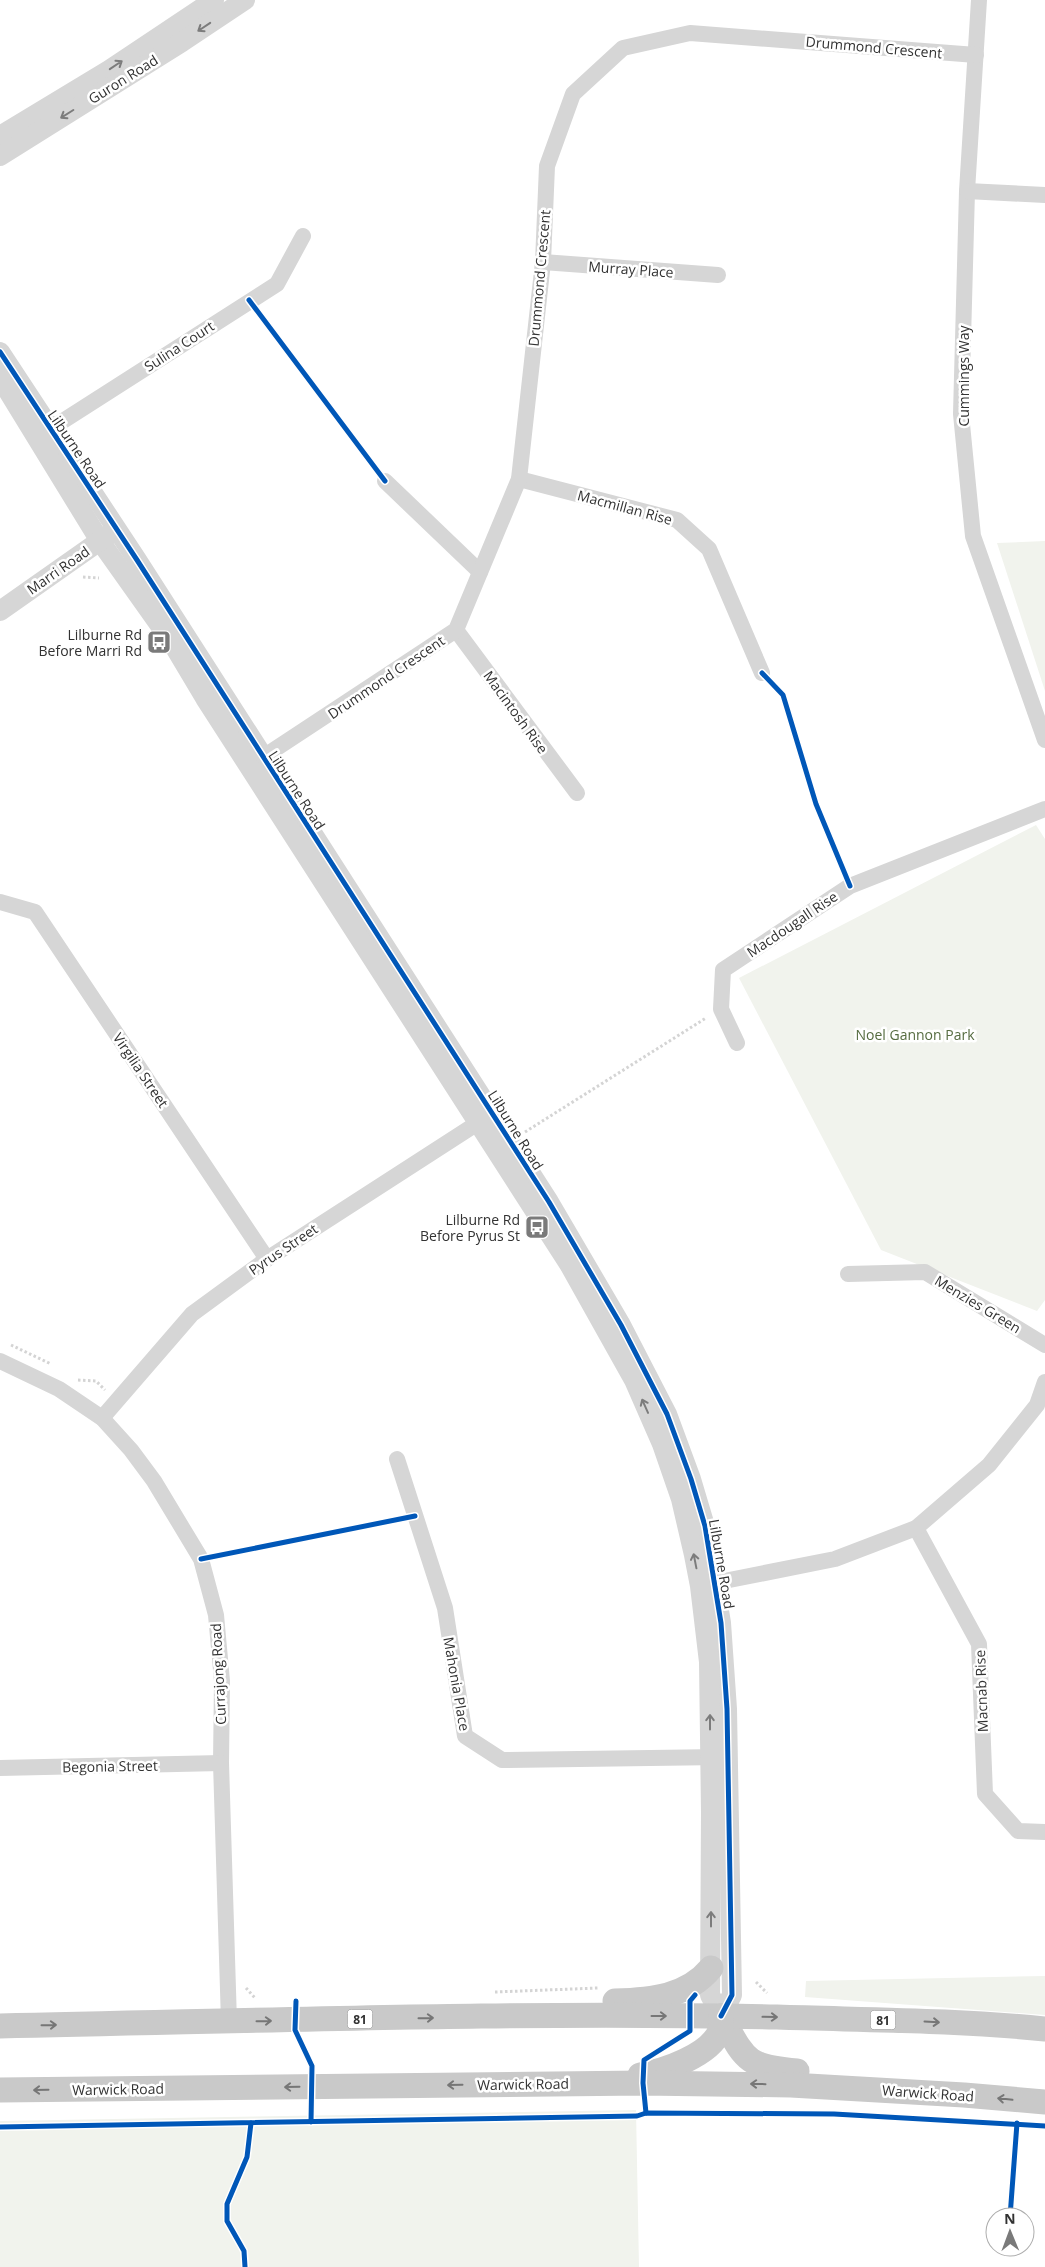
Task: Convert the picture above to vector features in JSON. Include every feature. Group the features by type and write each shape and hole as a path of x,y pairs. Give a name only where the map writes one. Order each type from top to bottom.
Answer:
{"main road":[{"path":"472,2017 512,2004 642,2000 690,1987 711,1968"},
{"path":"582,2083 662,2070 691,2058 715,2040 721,2029 721,2016"},
{"path":"721,2016 741,2053 751,2062 763,2068 871,2077 923,2085 964,2095"},
{"name":"81","path":"0,2026 472,2017 721,2016 885,2020 1045,2029"},
{"name":"Warwick Road","path":"0,2090 582,2083 791,2085 964,2095 1045,2102"}],"street":[{"name":"Guron Road","path":"0,136 109,70 214,0"},
{"name":"Guron Road","path":"0,156 182,42 245,0"},
{"name":"Cummings Way","path":"979,0 967,191 961,414 973,536 1045,740"},
{"name":"Drummond Crescent","path":"256,761 456,630 518,479 543,262 547,166 573,94 624,48 690,32 976,55"},
{"path":"967,191 1045,195"},
{"name":"Sulina Court","path":"43,434 277,284 303,236"},
{"name":"Murray Place","path":"543,262 718,275"},
{"name":"Lilburne Road","path":"0,352 100,541 256,761"},
{"name":"Lilburne Road","path":"0,378 116,529 256,761 485,1118 634,1380 662,1444 688,1529 708,1584 724,1659 710,1995 721,2016"},
{"name":"Macmillan Rise","path":"518,479 677,520 709,549 762,673"},
{"path":"385,482 480,572"},
{"name":"Marri Road","path":"0,611 116,529"},
{"name":"Macintosh Rise","path":"456,630 577,793"},
{"name":"Macdougall Rise","path":"737,1043 722,1008 723,970 850,886 1045,808"},
{"name":"Virgilia Street","path":"0,902 35,912 267,1259"},
{"name":"Lilburne Road","path":"485,1118 518,1141 621,1325 667,1414 691,1479 705,1526 708,1584"},
{"name":"Pyrus Street","path":"102,1418 192,1314 267,1259 485,1118"},
{"name":"Menzies Green","path":"848,1274 925,1272 1045,1345"},
{"name":"Currajong Road","path":"0,1360 59,1389 102,1418 131,1450 154,1481 201,1559 216,1615 222,1681 221,1764 229,2022"},
{"path":"708,1584 835,1559 916,1528 989,1466 1041,1407 1045,1382"},
{"name":"Mahonia Place","path":"397,1459 444,1608 465,1736 502,1760 719,1757"},
{"name":"Macnab Rise","path":"916,1528 979,1644 984,1794 1018,1831 1045,1832"},
{"name":"Lilburne Road","path":"719,1757 732,1995 721,2016"},
{"name":"Begonia Street","path":"0,1768 221,1764"}],"path":[{"path":"518,1141 722,1008"},
{"path":"8,1344 58,1368"},
{"path":"76,1379 96,1381 117,1401"},
{"path":"241,1982 252,1996 262,2002"}],"green space":[{"path":"1045,541 1045,691 997,543"},
{"name":"Noel Gannon Park","path":"1036,825 1045,839 1045,1300 1037,1311 881,1250 739,978"},
{"path":"1045,1976 1045,2015 805,1997 806,1981"},
{"path":"636,2110 639,2267 0,2267 0,2121"}],"cycle path":[{"path":"249,300 385,481"},
{"path":"0,352 137,560 549,1202 621,1325 667,1414 691,1479 705,1526 721,1623 727,1709 732,1995 721,2016"},
{"path":"762,673 783,695 816,804 850,886"},
{"path":"201,1559 415,1516"},
{"path":"646,2113 643,2083 644,2060 690,2031 690,2001 695,1995"},
{"path":"296,2001 295,2030 312,2066 311,2122"},
{"path":"0,2127 637,2116 646,2113 834,2114 1045,2126"},
{"path":"245,2267 244,2251 227,2221 227,2204 247,2157 251,2123"},
{"path":"1011,2207 1017,2123"}],"place":[{"name":"Lilburne Rd Before Marri Rd","path":"159,642"},
{"name":"Lilburne Rd Before Pyrus St","path":"537,1227"}]}
